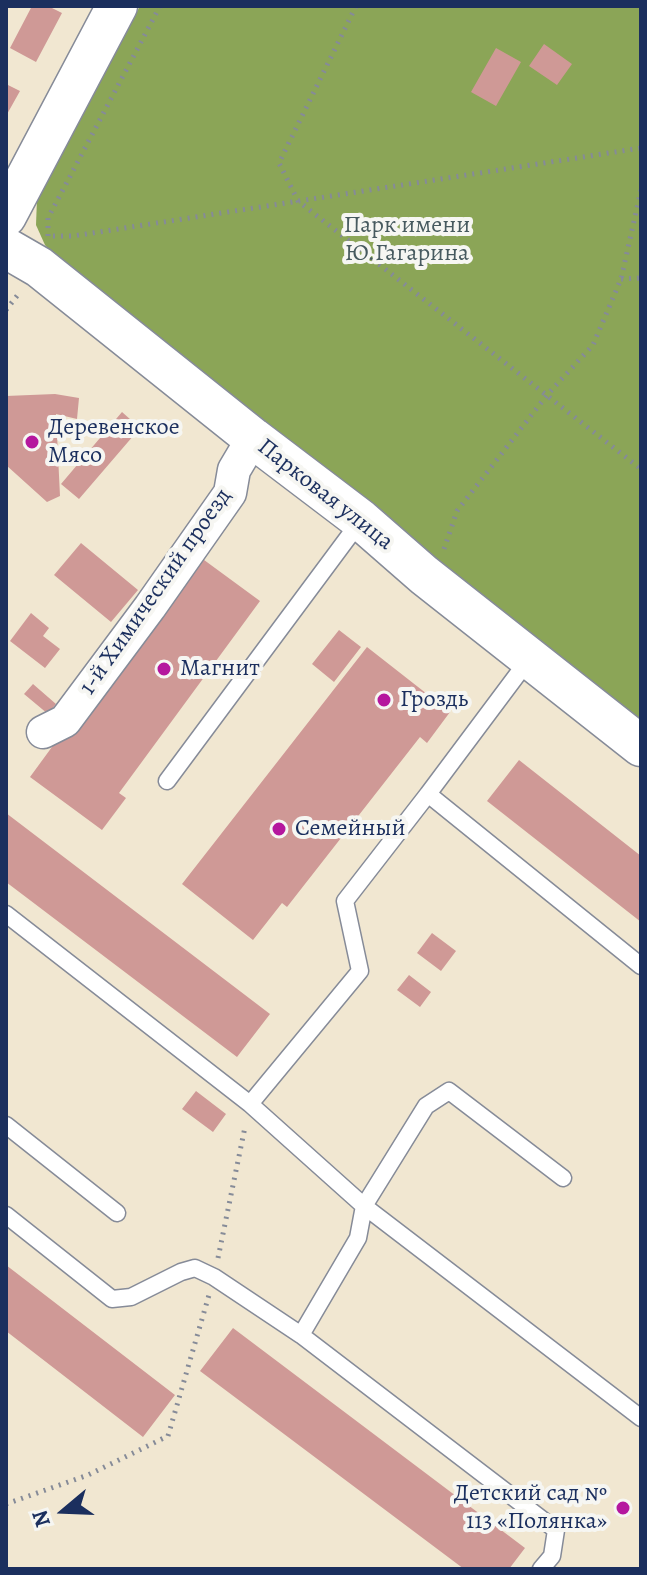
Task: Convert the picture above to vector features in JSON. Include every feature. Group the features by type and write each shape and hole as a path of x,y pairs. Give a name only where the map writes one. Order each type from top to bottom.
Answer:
{"street":[{"path":"6,216 117,6"},
{"name":"Парковая улица","path":"31,250 253,438 361,520 424,575 641,746"},
{"name":"1-й Химический проезд","path":"43,732 65,721 150,607 230,493 234,470 253,438"}],"lane":[{"path":"167,781 361,520"},
{"path":"250,1104 360,971 345,901 530,658"},
{"path":"428,794 641,966"},
{"path":"6,914 250,1104 364,1206 641,1418"},
{"path":"301,1335 358,1238 364,1206 426,1106 449,1091 563,1178"},
{"path":"6,1125 117,1213"},
{"path":"6,1215 112,1299 131,1297 195,1268 214,1277 301,1335 556,1530 552,1556 541,1569"}],"path":[{"path":"31,250 160,6"},
{"path":"356,6 279,163 298,201 641,469"},
{"path":"31,250 73,236 641,148"},
{"path":"424,575 444,549 457,511 547,395 593,345 621,279 641,190"},
{"path":"621,279 641,278"},
{"path":"6,1504 88,1475 168,1436 214,1277 250,1104"}],"green space":[{"name":"Парк имени Ю.Гагарина","path":"140,6 641,6 641,723 61,265 45,245 36,225 37,199"}],"building":[{"path":"32,6 48,6 62,13 36,62 10,48"},
{"path":"544,44 572,64 557,85 529,66"},
{"path":"496,48 521,62 496,106 471,92"},
{"path":"6,84 20,91 6,116"},
{"name":"Деревенское Мясо","path":"55,394 79,398 77,419 56,414 60,496 47,502 6,465 6,396"},
{"path":"122,412 140,428 79,499 61,484"},
{"path":"81,543 138,590 111,622 54,575"},
{"name":"Магнит","path":"200,557 260,601 119,793 126,798 102,830 30,777 60,736 65,740"},
{"path":"31,613 49,628 43,636 60,649 45,668 10,641"},
{"path":"339,630 361,647 334,682 312,664"},
{"path":"367,647 450,712 427,743 420,737 287,907 282,903 253,940 182,884"},
{"path":"33,684 56,704 48,714 24,694"},
{"path":"519,760 641,856 641,922 487,801"},
{"path":"6,813 270,1014 237,1057 6,882"},
{"path":"432,933 456,951 441,971 417,953"},
{"path":"409,975 431,992 420,1007 397,990"},
{"path":"196,1091 226,1114 213,1132 182,1109"},
{"path":"6,1265 175,1395 143,1437 6,1331"},
{"path":"233,1328 525,1548 509,1569 464,1569 200,1371"}],"place":[{"name":"Деревенское Мясо","path":"32,442"},
{"name":"Магнит","path":"164,669"},
{"name":"Гроздь","path":"384,700"},
{"name":"Семейный","path":"279,829"},
{"name":"Детский сад № 113 «Полянка»","path":"623,1508"}]}
